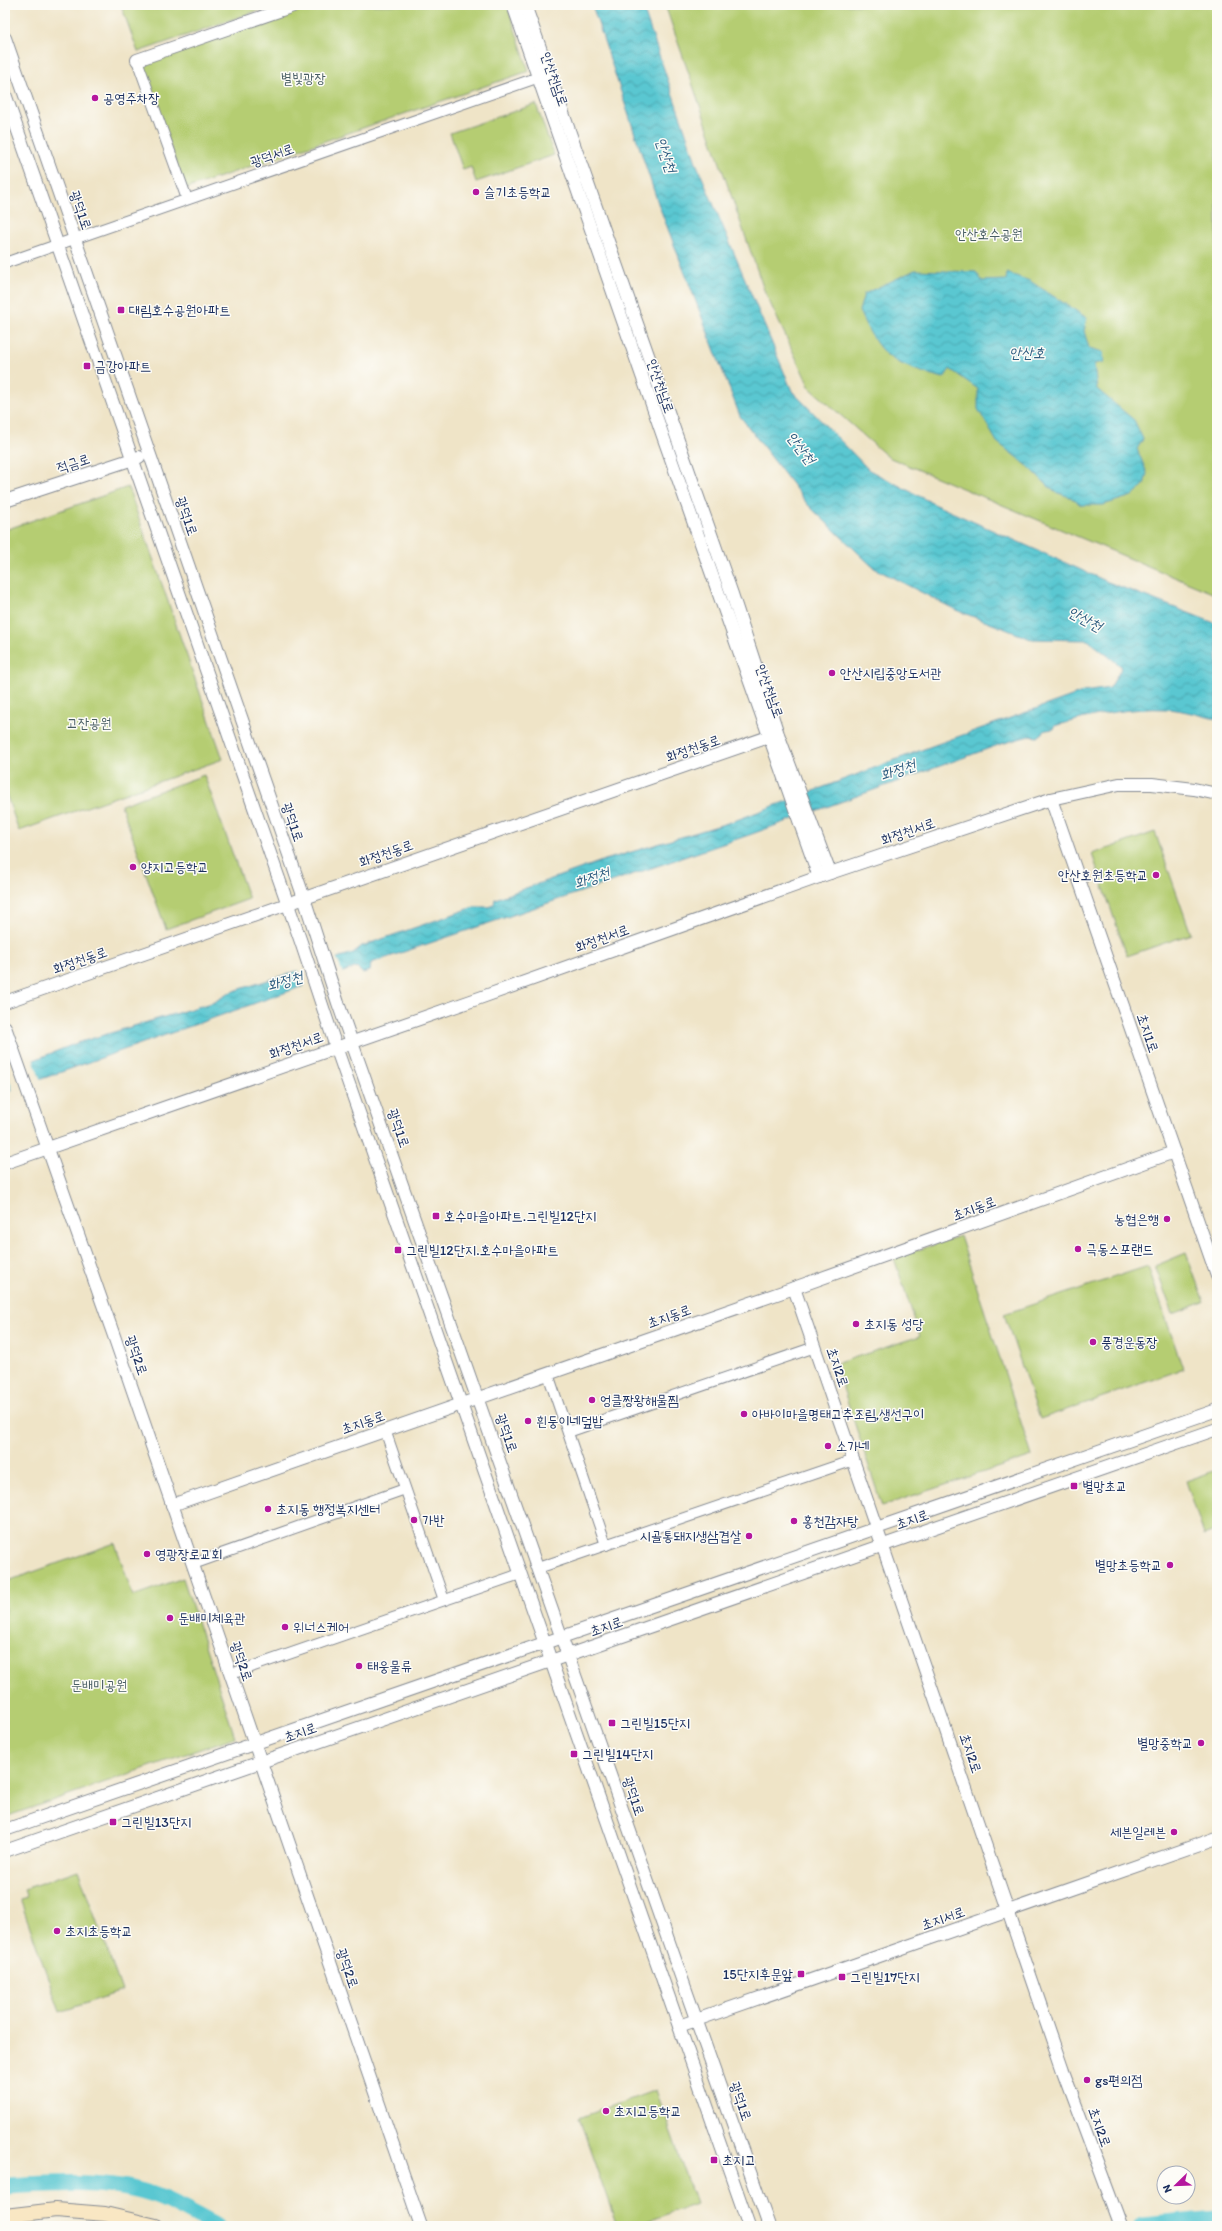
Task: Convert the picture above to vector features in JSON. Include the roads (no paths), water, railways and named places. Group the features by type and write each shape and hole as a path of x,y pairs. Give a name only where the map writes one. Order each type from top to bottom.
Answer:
{"main road":[{"path":"5,2216 56,2210 105,2214 156,2226"}],"street":[{"path":"187,199 137,60 296,5"},
{"name":"안산천남로","path":"513,5 544,75 732,594 774,735 825,875"},
{"name":"안산천남로","path":"525,5 544,75"},
{"name":"광덕1로","path":"5,38 304,898 315,937 338,1003 353,1041 769,2226"},
{"name":"광덕서로","path":"5,263 544,75"},
{"path":"5,94 133,459 286,904 301,942 336,1047 749,2226"},
{"name":"적금로","path":"5,501 149,454"},
{"name":"화정천동로","path":"5,1002 774,735"},
{"name":"화정천서로","path":"5,1163 825,875 1051,799 1119,784 1152,784 1194,789 1217,794"},
{"name":"초지1로","path":"1051,799 1217,1276"},
{"name":"광덕2로","path":"5,1027 34,1106 193,1564 421,2226"},
{"name":"초지동로","path":"172,1505 794,1288 1174,1152"},
{"name":"초지2로","path":"794,1288 1010,1911 1063,2071 1121,2226"},
{"path":"568,1432 815,1347"},
{"path":"548,1374 606,1545"},
{"name":"초지로","path":"5,1830 1217,1410"},
{"name":"초지로","path":"5,1851 1217,1429"},
{"path":"385,1430 444,1600"},
{"path":"538,1568 854,1460"},
{"path":"193,1564 406,1489"},
{"path":"231,1674 520,1574"},
{"name":"초지서로","path":"679,2026 1217,1838"}],"water":[{"path":"592,5 642,5 697,165 792,391 869,470 938,506 1108,582 1217,624 1217,719 1168,709 1139,709 1097,715 1055,726 1054,729 1046,730 1038,737 1029,736 1001,744 749,835 371,963 370,971 362,973 357,967 5,1092 5,1079 34,1060 77,1043 214,1002 231,992 353,953 362,946 474,907 489,907 494,904 495,899 605,860 734,821 932,746 1083,692 1110,688 1122,667 1088,640 1031,639 956,610 874,568 808,505 740,416 658,203"},
{"name":"안산호","path":"915,270 976,272 982,281 1006,280 1007,273 1030,281 1087,318 1084,331 1089,348 1103,352 1104,362 1094,364 1097,389 1134,420 1143,439 1137,449 1147,473 1144,485 1132,496 1103,505 1081,505 1070,497 1058,493 1048,486 1029,467 997,442 978,409 978,389 950,369 944,378 910,368 897,362 886,354 872,337 859,311 864,294"}],"waterway":[{"path":"5,2186 87,2184 136,2190 157,2196 216,2226"},
{"path":"1142,2226 1217,2219"}],"place":[{"name":"공영주차장","path":"95,98"},
{"name":"슬기초등학교","path":"476,192"},
{"name":"대림호수공원아파트","path":"121,310"},
{"name":"금강아파트","path":"87,366"},
{"name":"안산시립중앙도서관","path":"832,673"},
{"name":"양지고등학교","path":"133,867"},
{"name":"안산호원초등학교","path":"1156,875"},
{"name":"호수마을아파트.그린빌12단지","path":"436,1216"},
{"name":"농협은행","path":"1167,1219"},
{"name":"극동스포랜드","path":"1078,1249"},
{"name":"그린빌12단지.호수마을아파트","path":"398,1250"},
{"name":"초지동 성당","path":"856,1324"},
{"name":"풍경운동장","path":"1093,1342"},
{"name":"엉클짱왕해물찜","path":"592,1400"},
{"name":"아바이마을명태고추조림,생선구이","path":"744,1414"},
{"name":"흰둥이네덮밥","path":"528,1421"},
{"name":"소가네","path":"828,1446"},
{"name":"별망초교","path":"1074,1486"},
{"name":"초지동 행정복지센터","path":"268,1509"},
{"name":"가반","path":"414,1520"},
{"name":"홍천감자탕","path":"794,1521"},
{"name":"시골통돼지생삼겹살","path":"749,1536"},
{"name":"영광장로교회","path":"147,1554"},
{"name":"별망초등학교","path":"1170,1565"},
{"name":"둔배미체육관","path":"170,1618"},
{"name":"위너스케어","path":"285,1627"},
{"name":"태웅물류","path":"359,1666"},
{"name":"그린빌15단지","path":"612,1723"},
{"name":"별망중학교","path":"1201,1743"},
{"name":"그린빌14단지","path":"574,1754"},
{"name":"그린빌13단지","path":"113,1822"},
{"name":"세븐일레븐","path":"1174,1832"},
{"name":"초지초등학교","path":"57,1931"},
{"name":"15단지후문앞","path":"801,1974"},
{"name":"그린빌17단지","path":"842,1977"},
{"name":"gs편의점","path":"1087,2080"},
{"name":"초지고등학교","path":"606,2111"},
{"name":"초지고","path":"714,2160"}],"park label":[{"name":"별빛광장","path":"303,78"},
{"name":"안산호수공원","path":"989,234"},
{"name":"고잔공원","path":"89,723"},
{"name":"둔배미공원","path":"99,1685"}],"water label":[{"name":"안산천","path":"666,155"},
{"name":"안산천","path":"801,448"},
{"name":"안산천","path":"1085,619"},
{"name":"화정천","path":"898,770"},
{"name":"화정천","path":"592,878"},
{"name":"화정천","path":"285,981"}]}
